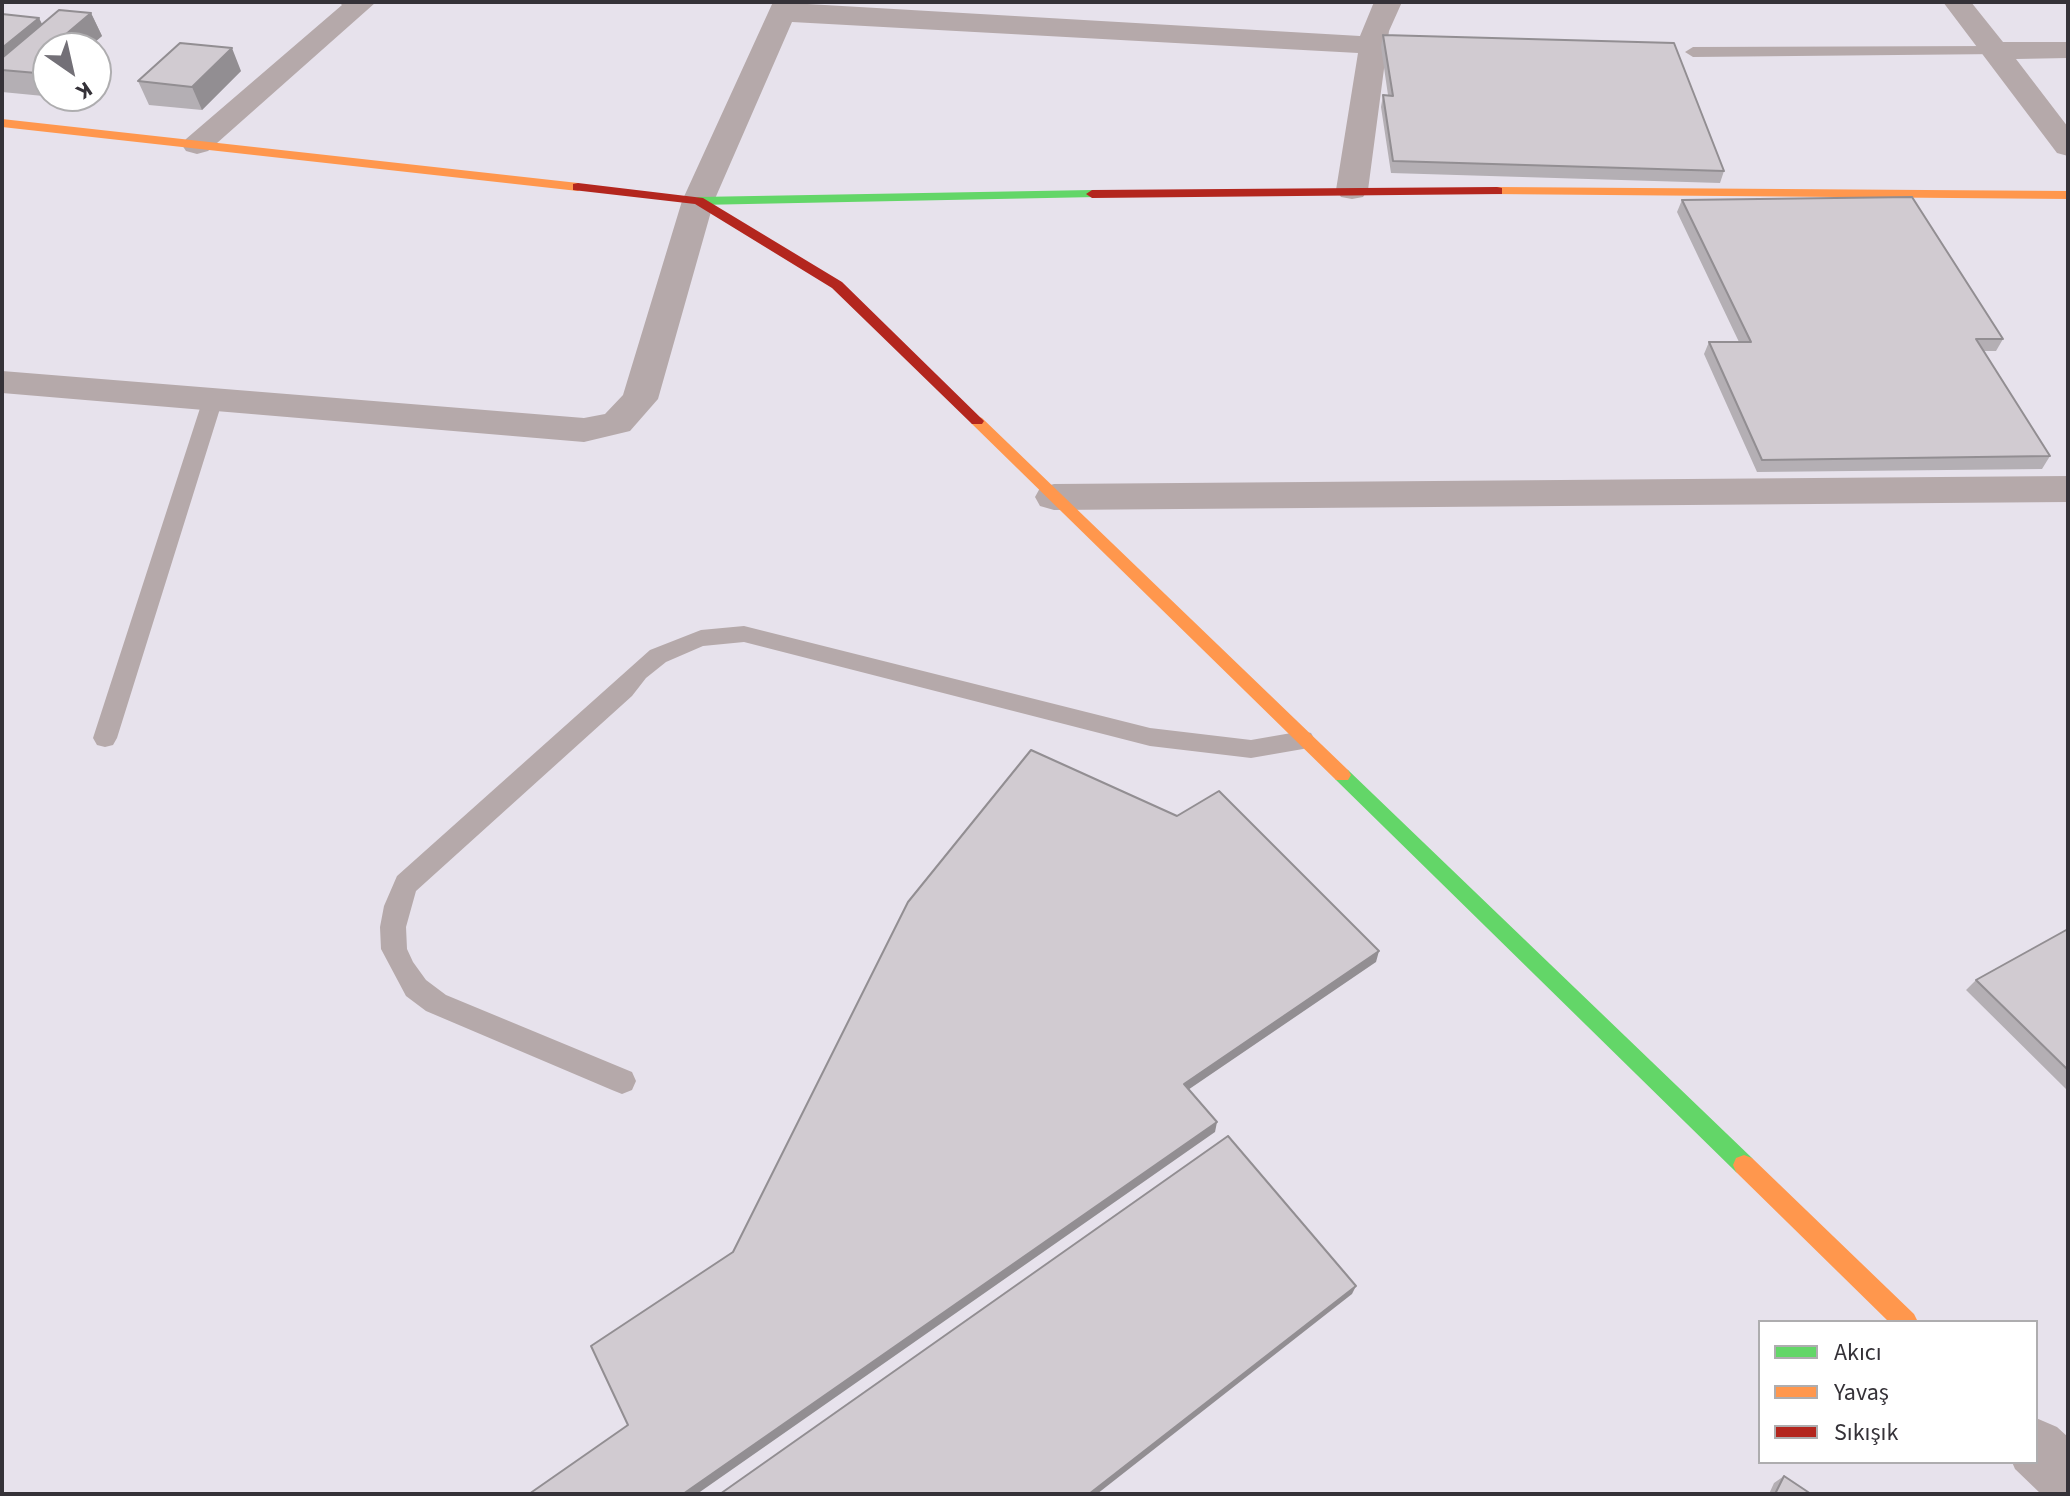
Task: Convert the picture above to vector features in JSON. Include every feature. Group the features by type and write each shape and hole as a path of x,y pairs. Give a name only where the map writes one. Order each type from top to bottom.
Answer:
{"street":[{"path":"197,145 361,3 353,2"},
{"path":"1352,190 1375,31 1388,2"},
{"path":"1957,2 2068,147"},
{"path":"2,382 584,430 617,423 640,399 698,201 784,8 1373,45"},
{"path":"1995,51 2068,50"},
{"path":"2,123 698,201 1352,190 2068,195"},
{"path":"698,201 837,285 1904,1320"},
{"path":"1054,497 2068,489"},
{"path":"2038,1450 2068,1478"}],"lane":[{"path":"1693,52 1995,51"},
{"path":"105,738 213,399"},
{"path":"622,1081 436,1003 416,988 403,969 394,949 393,927 406,884 624,690 638,672 669,650 701,638 744,634 1150,737 1251,749 1303,740"}],"building":[{"path":"59,10 91,13 69,32 33,32"},
{"path":"2,14 39,18 2,48"},
{"path":"32,33 32,73 2,70 2,58"},
{"path":"1383,35 1674,43 1724,171 1393,161 1383,95 1393,96"},
{"path":"180,43 232,48 192,87 138,81"},
{"path":"1912,197 2003,339 1976,339 2050,456 1762,460 1709,342 1751,342 1682,200"},
{"path":"1031,750 1177,816 1219,791 1379,951 1184,1084 1217,1122 683,1494 529,1494 628,1425 591,1346 733,1252 908,902"},
{"path":"2068,929 2068,1070 1976,980"},
{"path":"1228,1136 1356,1286 1089,1494 720,1494"},
{"path":"1784,1476 1811,1494 1775,1494"}],"traffic: fast":[{"path":"698,201 1092,194"},
{"path":"1342,775 1744,1165"}],"traffic: slow":[{"path":"2,123 578,187"},
{"path":"1497,191 2068,195"},
{"path":"977,421 1342,775"},
{"path":"1744,1165 1904,1320"}],"traffic: jam":[{"path":"578,187 698,201 837,285 977,421"},
{"path":"1092,194 1497,191"}]}
